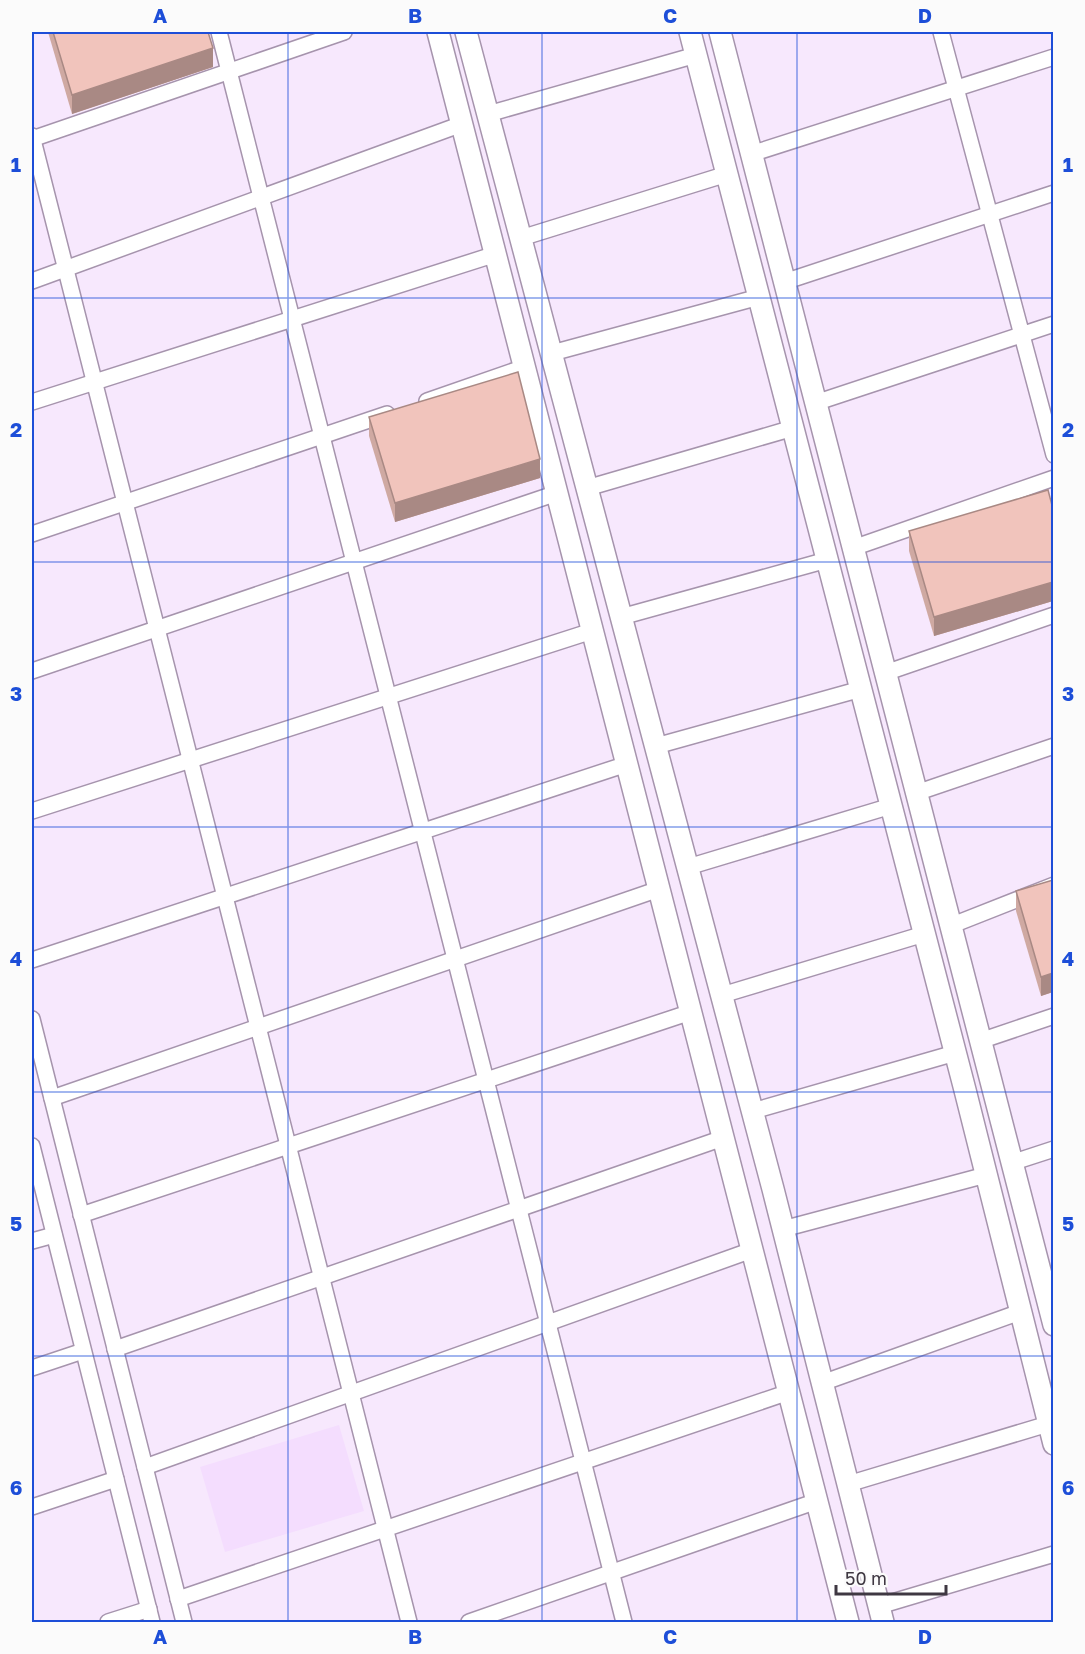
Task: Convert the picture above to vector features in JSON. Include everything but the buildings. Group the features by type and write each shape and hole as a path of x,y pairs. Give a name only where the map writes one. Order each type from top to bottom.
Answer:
{"street":[{"path":"219,32 624,1623"},
{"path":"344,32 32,138 409,1623"},
{"path":"438,32 848,1623"},
{"path":"466,32 753,1111 881,1614 1053,1554"},
{"path":"690,32 955,1053 1053,1444"},
{"path":"722,32 751,154 1011,1163 1048,1285 1053,1325"},
{"path":"940,32 1053,455"},
{"path":"488,114 696,55"},
{"path":"751,154 1053,57"},
{"path":"32,281 462,124"},
{"path":"521,238 727,174"},
{"path":"784,282 1053,193"},
{"path":"32,402 496,254"},
{"path":"552,353 759,297"},
{"path":"815,403 1053,324"},
{"path":"32,534 525,367"},
{"path":"587,488 793,428"},
{"path":"853,548 1053,478"},
{"path":"32,671 557,493"},
{"path":"621,617 827,560"},
{"path":"885,673 1053,615"},
{"path":"32,811 592,631"},
{"path":"656,746 861,689"},
{"path":"916,793 1053,746"},
{"path":"32,960 627,764"},
{"path":"688,867 891,806"},
{"path":"950,926 1053,885"},
{"path":"52,1098 659,889"},
{"path":"722,995 924,934"},
{"path":"81,1215 691,1012"},
{"path":"980,1041 1053,1016"},
{"path":"32,1019 184,1623"},
{"path":"753,1111 955,1053"},
{"path":"115,1349 723,1138"},
{"path":"32,1146 150,1616 108,1623"},
{"path":"1011,1163 1053,1149"},
{"path":"783,1229 986,1175"},
{"path":"32,1241 54,1234"},
{"path":"145,1467 752,1250"},
{"path":"822,1383 1020,1312"},
{"path":"32,1368 83,1351"},
{"path":"178,1599 789,1392"},
{"path":"848,1484 1048,1424"},
{"path":"32,1507 116,1479"},
{"path":"469,1623 817,1500"}],"shaded area":[{"path":"339,1425 364,1511 225,1552 200,1467"}]}
